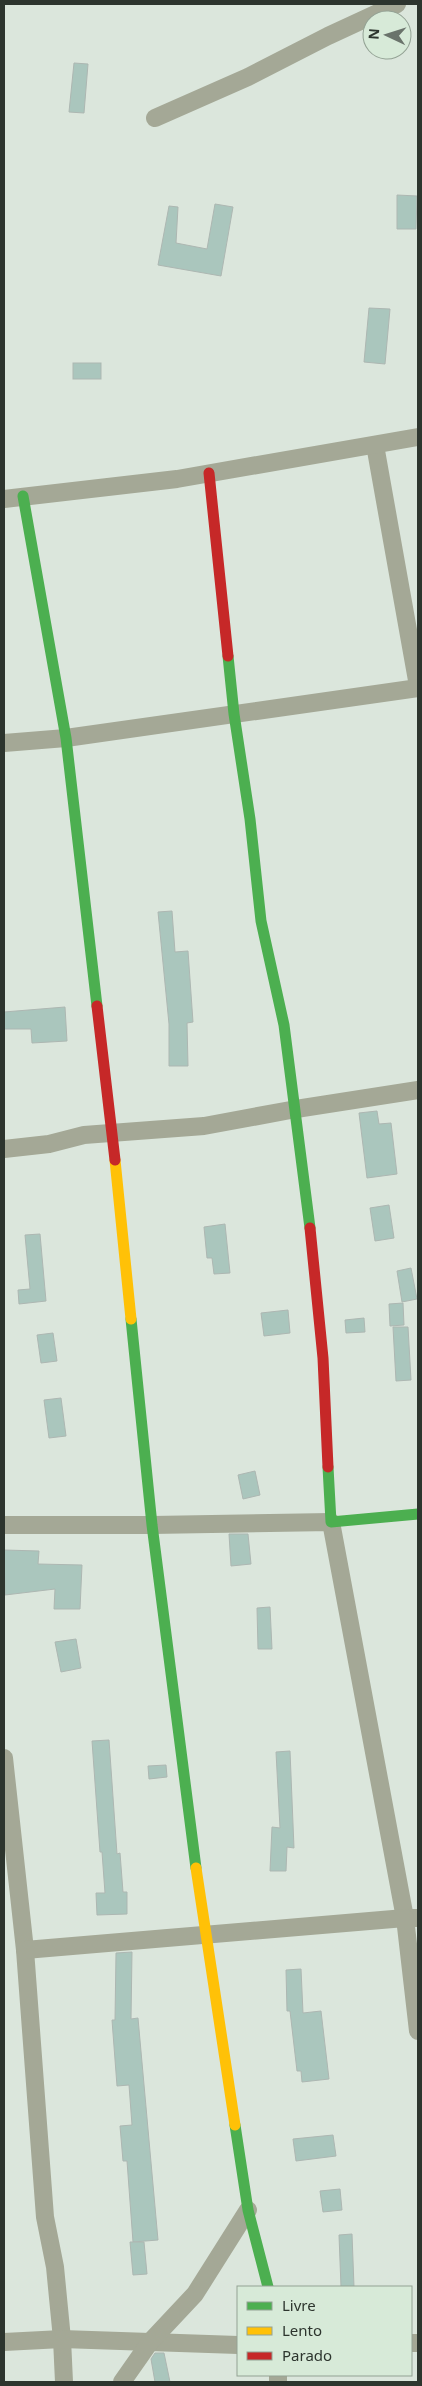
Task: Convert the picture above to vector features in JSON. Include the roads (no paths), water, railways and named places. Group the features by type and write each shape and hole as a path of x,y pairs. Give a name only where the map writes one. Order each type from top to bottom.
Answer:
{"street":[{"path":"155,118 248,77 328,36 397,4"},
{"path":"4,499 176,479 375,446 418,437"},
{"path":"4,743 66,738 418,687 375,446"},
{"path":"209,473 234,714 250,819 261,921 284,1025 296,1109 323,1358 330,1522 412,1918 418,2030"},
{"path":"23,496 66,738 112,1132 152,1526 205,1934 248,2210 268,2286"},
{"path":"4,1150 112,1132 204,1126 296,1109 418,1090"},
{"path":"4,1525 152,1526 330,1522 418,1514"},
{"path":"4,1758 25,1950 45,2217 55,2267 64,2382"},
{"path":"25,1950 412,1918"},
{"path":"122,2382 150,2342 195,2294 248,2210"},
{"path":"4,2342 62,2339 237,2345"}]}
